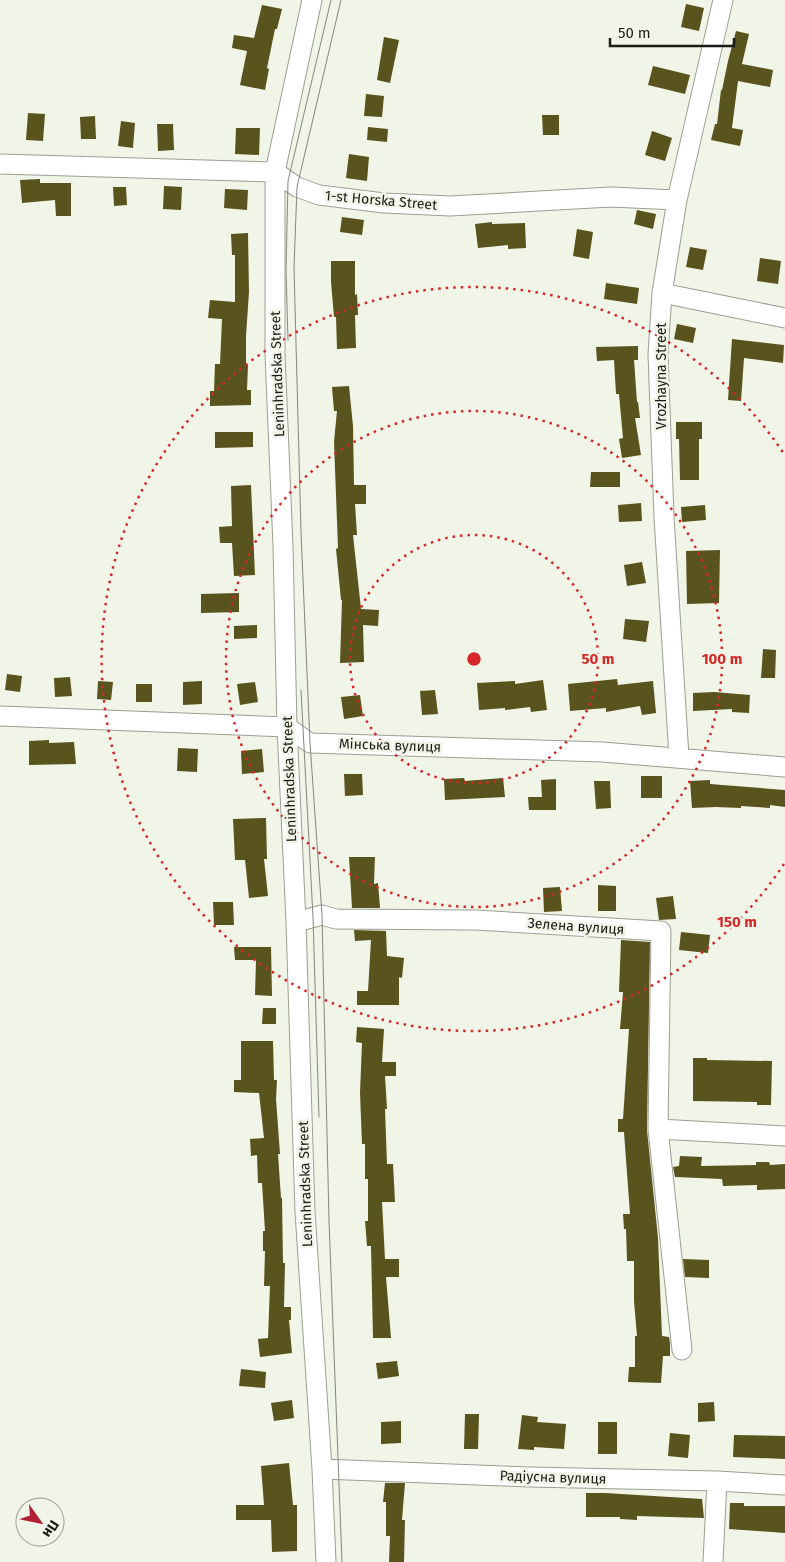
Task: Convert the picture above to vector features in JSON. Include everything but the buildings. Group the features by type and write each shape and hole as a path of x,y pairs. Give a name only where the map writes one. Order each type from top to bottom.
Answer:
{"street":[{"name":"Leninhradska Street","path":"312,0 274,172 275,354 305,1212 322,1469 326,1562"},
{"name":"Vrozhayna Street","path":"679,757 663,508 658,354 662,293 678,200 723,0"},
{"path":"0,164 274,172"},
{"name":"1-st Horska Street","path":"274,172 297,188 319,196 384,203 450,206 611,197 678,200"},
{"path":"662,293 785,318"},
{"path":"0,716 287,727"},
{"name":"Мінська вулиця","path":"287,727 310,743 602,752 785,766"},
{"name":"Зелена вулиця","path":"296,922 322,915 336,919 475,920 661,931 658,1129 682,1350"},
{"path":"658,1129 785,1136"},
{"name":"Радіусна вулиця","path":"322,1469 530,1477 718,1481 785,1485"},
{"path":"713,1562 718,1481"}],"tram line":[{"path":"288,340 286,271 288,181 331,0"},
{"path":"341,0 297,187 294,268 301,532 310,743 322,915 329,1221 342,1562"},
{"path":"301,690 313,917 319,1117"}]}
